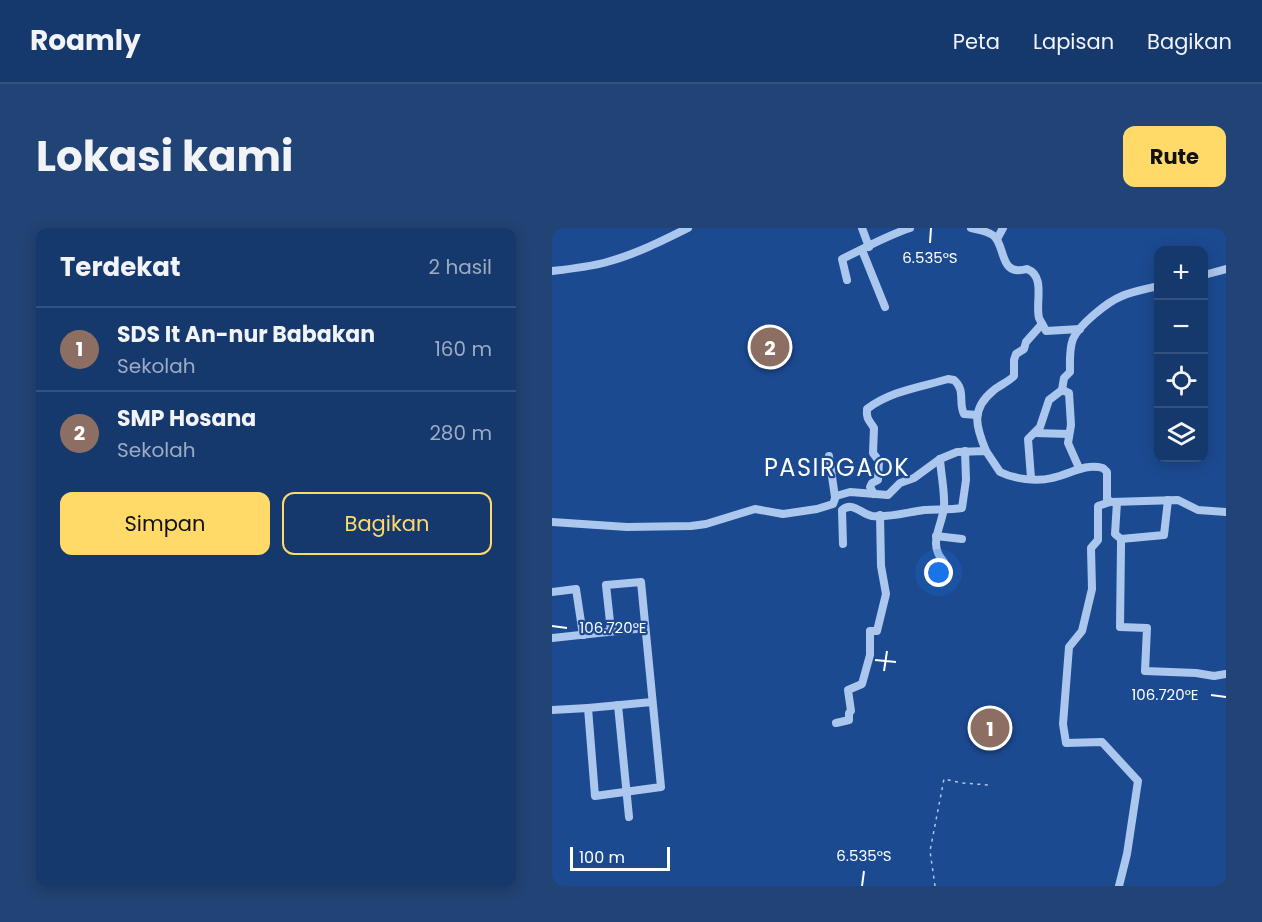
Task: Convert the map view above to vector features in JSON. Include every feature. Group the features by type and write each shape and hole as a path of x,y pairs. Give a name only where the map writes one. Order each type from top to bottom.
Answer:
{"street":[{"path":"552,271 592,266 618,259 688,228"},
{"path":"862,228 866,249 885,307"},
{"path":"847,280 842,260 866,249 882,238 910,228"},
{"path":"971,228 990,233 997,239 1005,262 1015,270 1027,269 1035,274 1038,279 1039,316 1046,331 1080,329"},
{"path":"997,239 1003,228"},
{"path":"1208,274 1226,269"},
{"path":"1031,478 1027,442 1029,436 1040,427 1048,400 1062,390 1064,378 1070,372 1072,340 1080,329 1115,299 1154,287"},
{"path":"1042,324 1026,342 1024,349 1015,356 1014,376 987,396 977,415 977,429 986,451 1002,473 1050,479 1089,466 1106,470 1107,499 1113,502"},
{"path":"874,494 870,487 878,480 879,461 873,453 874,428 867,421 867,409 905,390 948,379 954,380 961,388 964,414 977,415"},
{"path":"1062,390 1069,393 1071,425 1068,443 1079,468"},
{"path":"1035,433 1069,434"},
{"path":"835,498 850,492 885,496 891,494 900,483 916,477 940,459 965,451 986,451"},
{"path":"843,544 842,510 846,507 854,507 874,516 963,507 966,480 965,451"},
{"path":"552,522 627,527 700,525 753,510 783,514 818,509 833,504 835,498 829,456"},
{"path":"940,459 944,510 936,536 936,548 944,562"},
{"path":"1113,502 1115,534 1121,539 1162,536 1168,500"},
{"path":"1119,886 1127,854 1137,781 1102,742 1065,743 1063,724 1069,647 1082,631 1092,589 1091,548 1098,540 1098,506 1113,502 1180,500 1198,510 1226,512"},
{"path":"836,723 849,720 851,711 848,690 862,684 870,656 870,631 878,631 885,601 881,566 880,515"},
{"path":"936,536 962,539"},
{"path":"1121,539 1120,627 1147,628 1145,671 1214,676 1226,674"},
{"path":"588,708 595,796 661,787 641,582 606,585 611,632"},
{"path":"552,592 576,589 583,635"},
{"path":"552,638 645,627"},
{"path":"552,710 652,702"},
{"path":"618,705 629,818"}],"path":[{"path":"935,886 930,851 944,779 962,783 989,784"}],"place":[{"name":"SMP Hosana","path":"770,347"},
{"name":"SDS It An-nur Babakan","path":"990,728"}],"district":[{"name":"PASIRGAOK","path":"837,468"}]}
